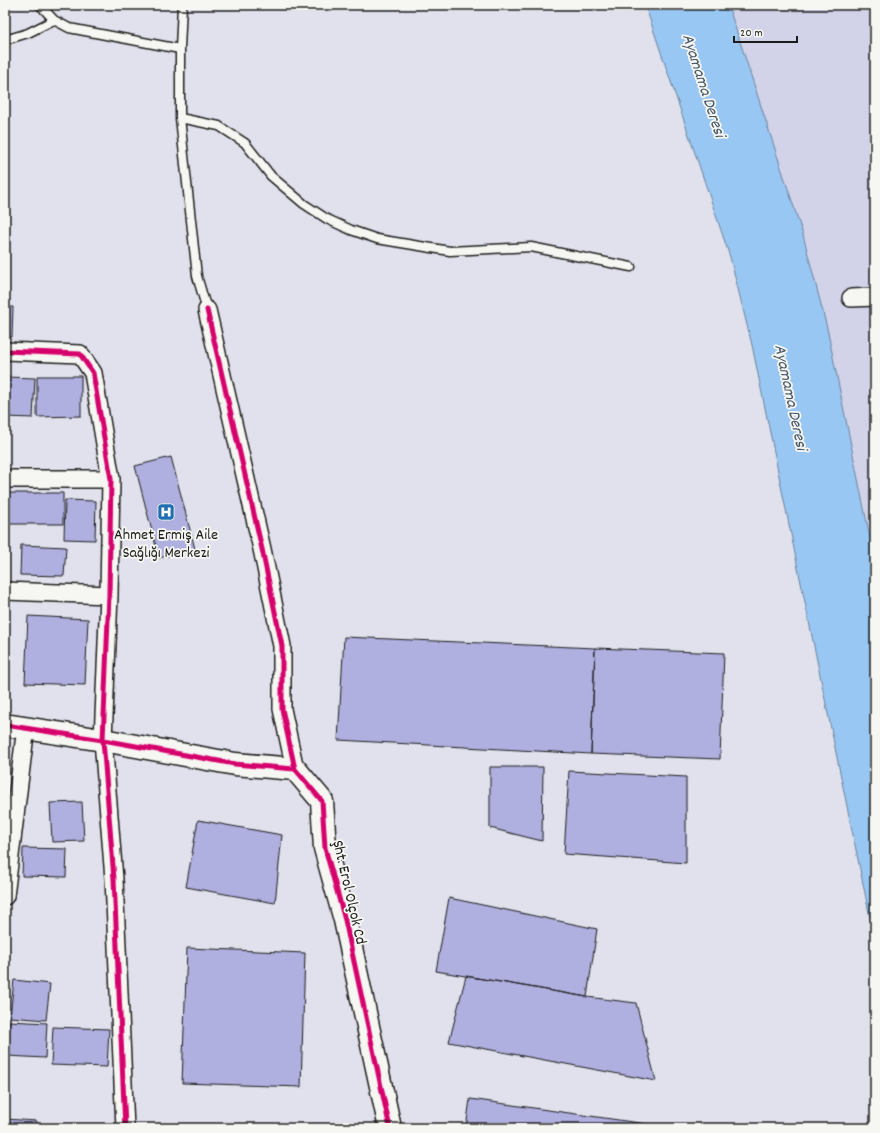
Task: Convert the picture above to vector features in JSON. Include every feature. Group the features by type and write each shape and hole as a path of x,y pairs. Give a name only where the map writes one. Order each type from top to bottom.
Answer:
{"street":[{"path":"851,298 875,297"},
{"path":"5,896 15,726 236,764 295,769 282,709 282,646 262,549 208,310"},
{"path":"5,351 80,354 93,373 111,479 109,595 103,740 114,879 125,1128"},
{"path":"5,479 111,479"},
{"path":"5,591 109,595"},
{"name":"Şht. Erol Olçok Cd","path":"295,769 322,801 325,848 345,920 390,1128"}],"lane":[{"path":"40,5 54,20 69,28 180,49"},
{"path":"182,5 180,49 180,118 197,276 208,310"},
{"path":"5,40 28,34 54,20"},
{"path":"180,118 219,126 245,143 272,176 304,204 327,219 351,230 377,239 450,251 531,247 631,266"}],"shaded area":[{"path":"728,5 875,5 875,562 827,328"}],"water":[{"name":"Ayamama Deresi","path":"645,5 728,5 803,235 827,328 875,562 875,942 752,345 730,257"}],"building":[{"path":"5,307 13,307 12,337 5,337"},
{"path":"37,376 81,376 81,416 37,417"},
{"path":"5,377 35,378 33,418 5,417"},
{"path":"171,457 195,549 159,558 135,466"},
{"path":"5,493 63,493 63,524 5,524"},
{"path":"65,500 96,501 95,540 64,539"},
{"path":"21,545 66,547 64,576 20,575"},
{"path":"28,616 88,619 85,685 25,683"},
{"path":"344,637 595,648 591,754 338,740"},
{"path":"595,648 724,653 720,759 591,754"},
{"path":"490,767 543,767 542,841 490,828"},
{"path":"569,771 686,777 686,863 564,854"},
{"path":"82,802 84,841 52,842 50,803"},
{"path":"198,820 282,835 275,903 186,887"},
{"path":"23,848 67,849 66,877 22,876"},
{"path":"449,898 597,929 587,997 436,971"},
{"path":"187,948 305,953 301,1087 182,1083"},
{"path":"466,976 587,997 636,1003 656,1081 449,1042"},
{"path":"14,980 50,984 46,1020 10,1017"},
{"path":"9,1021 47,1023 45,1058 7,1056"},
{"path":"53,1027 109,1029 107,1067 51,1065"},
{"path":"470,1099 675,1128 466,1128"},
{"path":"5,1119 37,1121 37,1128 5,1128"}],"cycle path":[{"path":"207,310 262,549 282,646 282,709 295,769"},
{"path":"5,351 80,354 93,373 111,479 109,595 103,740 114,879 125,1128"},
{"path":"5,725 103,740 235,764 295,769 322,801 325,848 345,920 390,1128"}],"place":[{"name":"Ahmet Ermiş Aile Sağlığı Merkezi","path":"166,512"}]}
